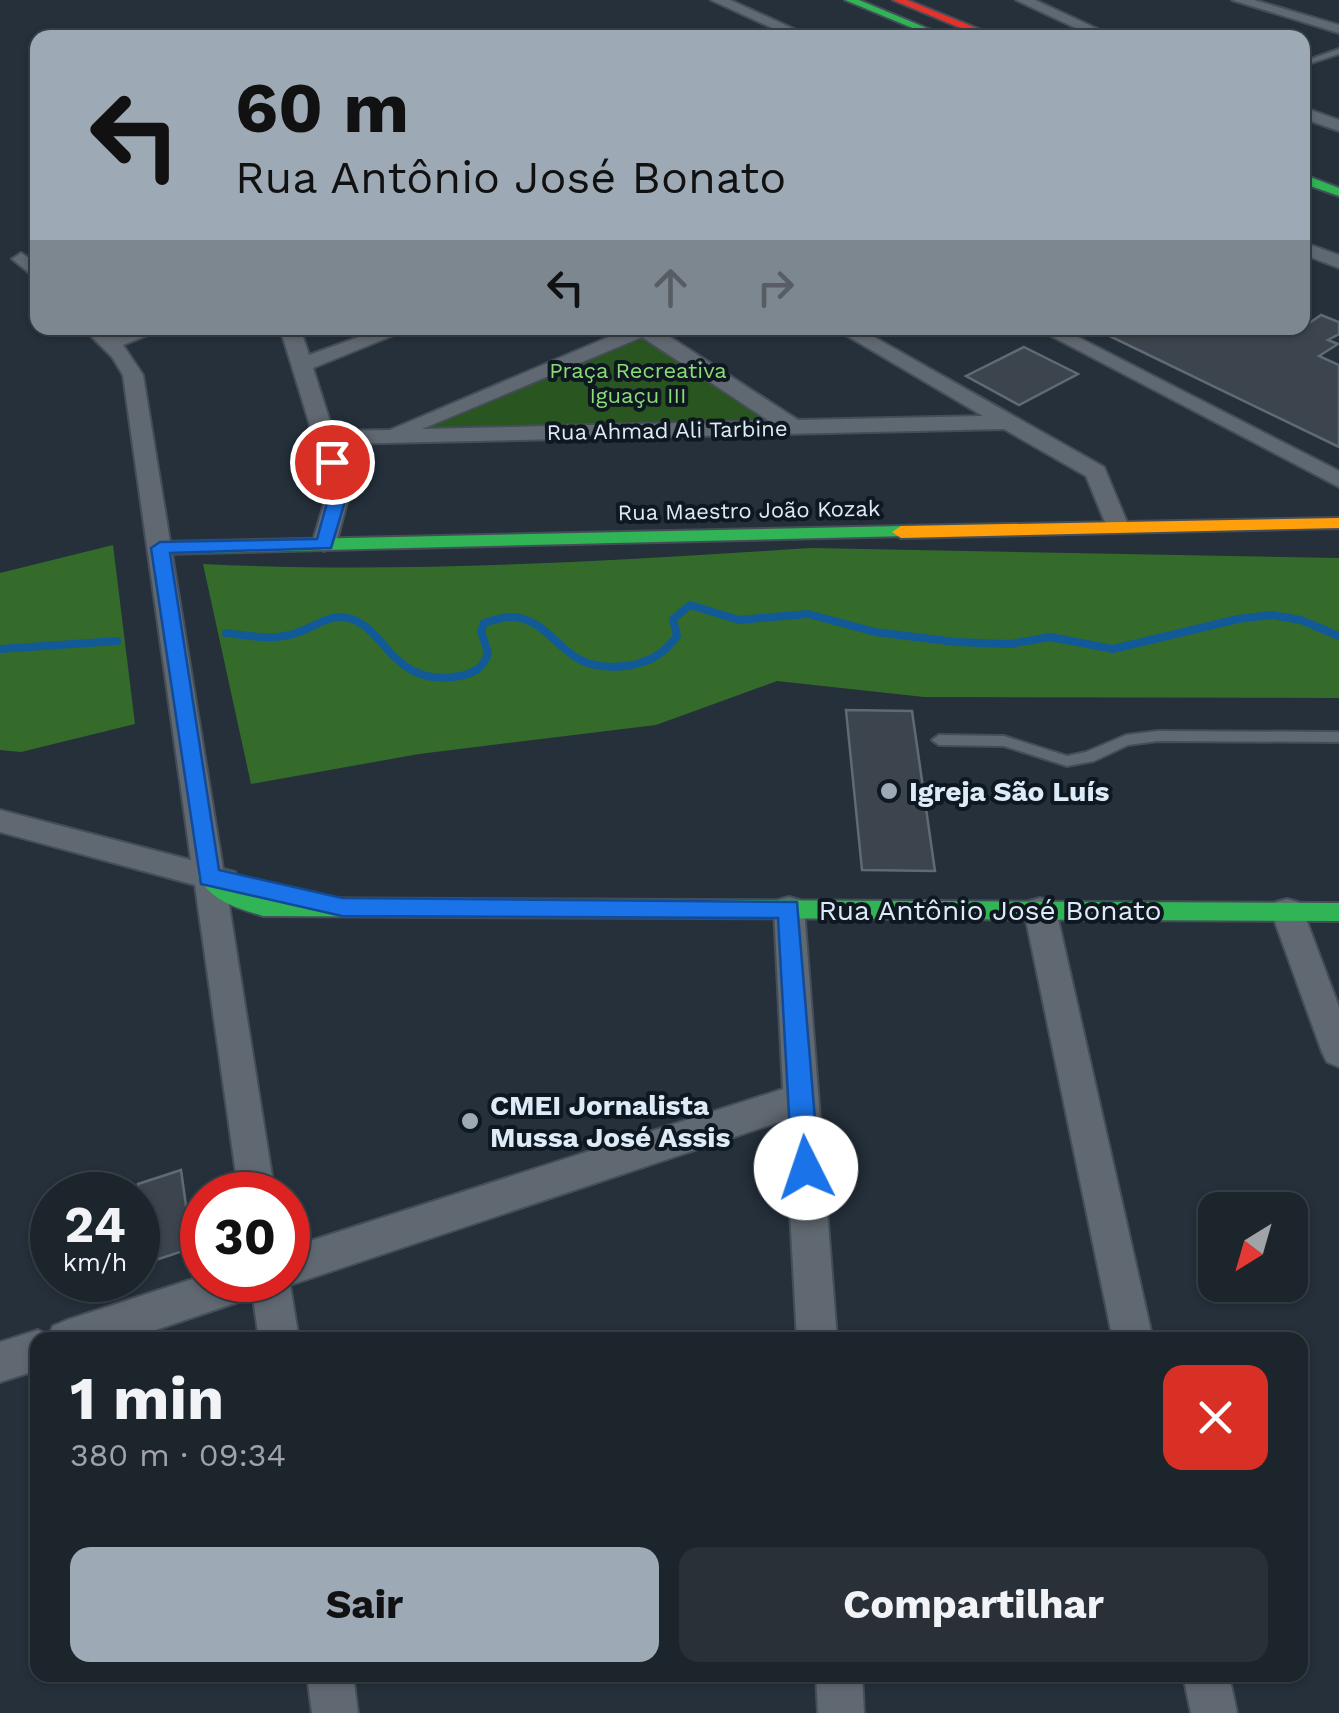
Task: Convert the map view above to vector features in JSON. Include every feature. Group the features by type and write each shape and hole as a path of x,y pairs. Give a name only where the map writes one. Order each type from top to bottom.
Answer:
{"main road":[{"path":"850,0 925,30"},
{"path":"898,0 975,30"},
{"path":"1310,158 1339,169"},
{"path":"1310,181 1339,192"},
{"name":"Rua Maestro João Kozak","path":"160,548 1339,522"},
{"name":"Rua Antônio José Bonato","path":"342,907 1339,912"}],"street":[{"path":"718,0 788,30"},
{"path":"1022,0 1091,30"},
{"path":"1238,0 1339,29"},
{"path":"1310,115 1339,126"},
{"path":"1310,250 1339,262"},
{"path":"22,259 30,266"},
{"path":"292,335 340,488 324,544"},
{"path":"302,365 382,335"},
{"path":"384,436 628,335"},
{"path":"656,335 794,427"},
{"path":"856,335 1096,472 1117,527"},
{"path":"1059,335 1339,480"},
{"path":"101,336 134,375 254,1172"},
{"name":"Rua Ahmad Ali Tarbine","path":"324,438 1009,422"},
{"name":"Rua Antônio José Bonato","path":"0,821 209,877 342,907"},
{"path":"789,909 816,1332"},
{"path":"1040,910 1131,1332"},
{"path":"1286,912 1339,1052"},
{"path":"310,1261 801,1100"},
{"path":"91,1332 182,1302"},
{"path":"273,1302 278,1332"},
{"path":"0,1362 30,1353"},
{"path":"331,1682 335,1713"},
{"path":"839,1682 841,1713"},
{"path":"1207,1682 1214,1713"}],"lane":[{"path":"1310,63 1339,52"},
{"path":"939,740 1004,741 1068,760 1089,758 1126,740 1158,736 1339,737"}],"green space":[{"name":"Praça Recreativa Iguaçu III","path":"642,338 765,420 421,429"},
{"path":"113,545 135,724 21,752 0,750 0,573"},
{"path":"811,548 1339,558 1339,698 924,697 777,681 656,725 419,754 251,784 203,564 431,567"}],"building":[{"path":"1321,315 1339,322 1339,334 1328,340 1338,344 1319,356 1339,365 1339,447 1107,335 1310,335 1310,323"},
{"path":"1024,347 1078,374 1019,405 966,376"},
{"name":"Igreja São Luís","path":"846,710 912,711 935,871 862,870"},
{"path":"181,1170 180,1252 160,1259 160,1177"}],"waterway":[{"path":"226,633 279,637 328,619 355,620 402,664 436,678 460,676 478,669 488,653 481,631 484,623 507,617 530,621 587,663 641,663 672,643 677,636 673,619 690,605 739,620 808,614 875,632 955,642 1010,644 1050,637 1113,649 1238,619 1272,615 1301,620 1339,636"},
{"path":"0,649 117,641"}],"traffic: fast":[{"path":"850,0 926,30"},
{"path":"1310,181 1339,192"},
{"path":"160,548 901,532"},
{"path":"209,877 233,898 263,907 1339,912"}],"traffic: slow":[{"path":"901,532 1339,523"}],"traffic: jam":[{"path":"898,0 975,30"}],"place":[{"name":"Igreja São Luís","path":"889,791"},
{"name":"CMEI Jornalista Mussa José Assis","path":"470,1121"}],"route":[{"path":"332,462 340,488 324,544 160,548 209,877 342,907 789,909 806,1168"}]}
